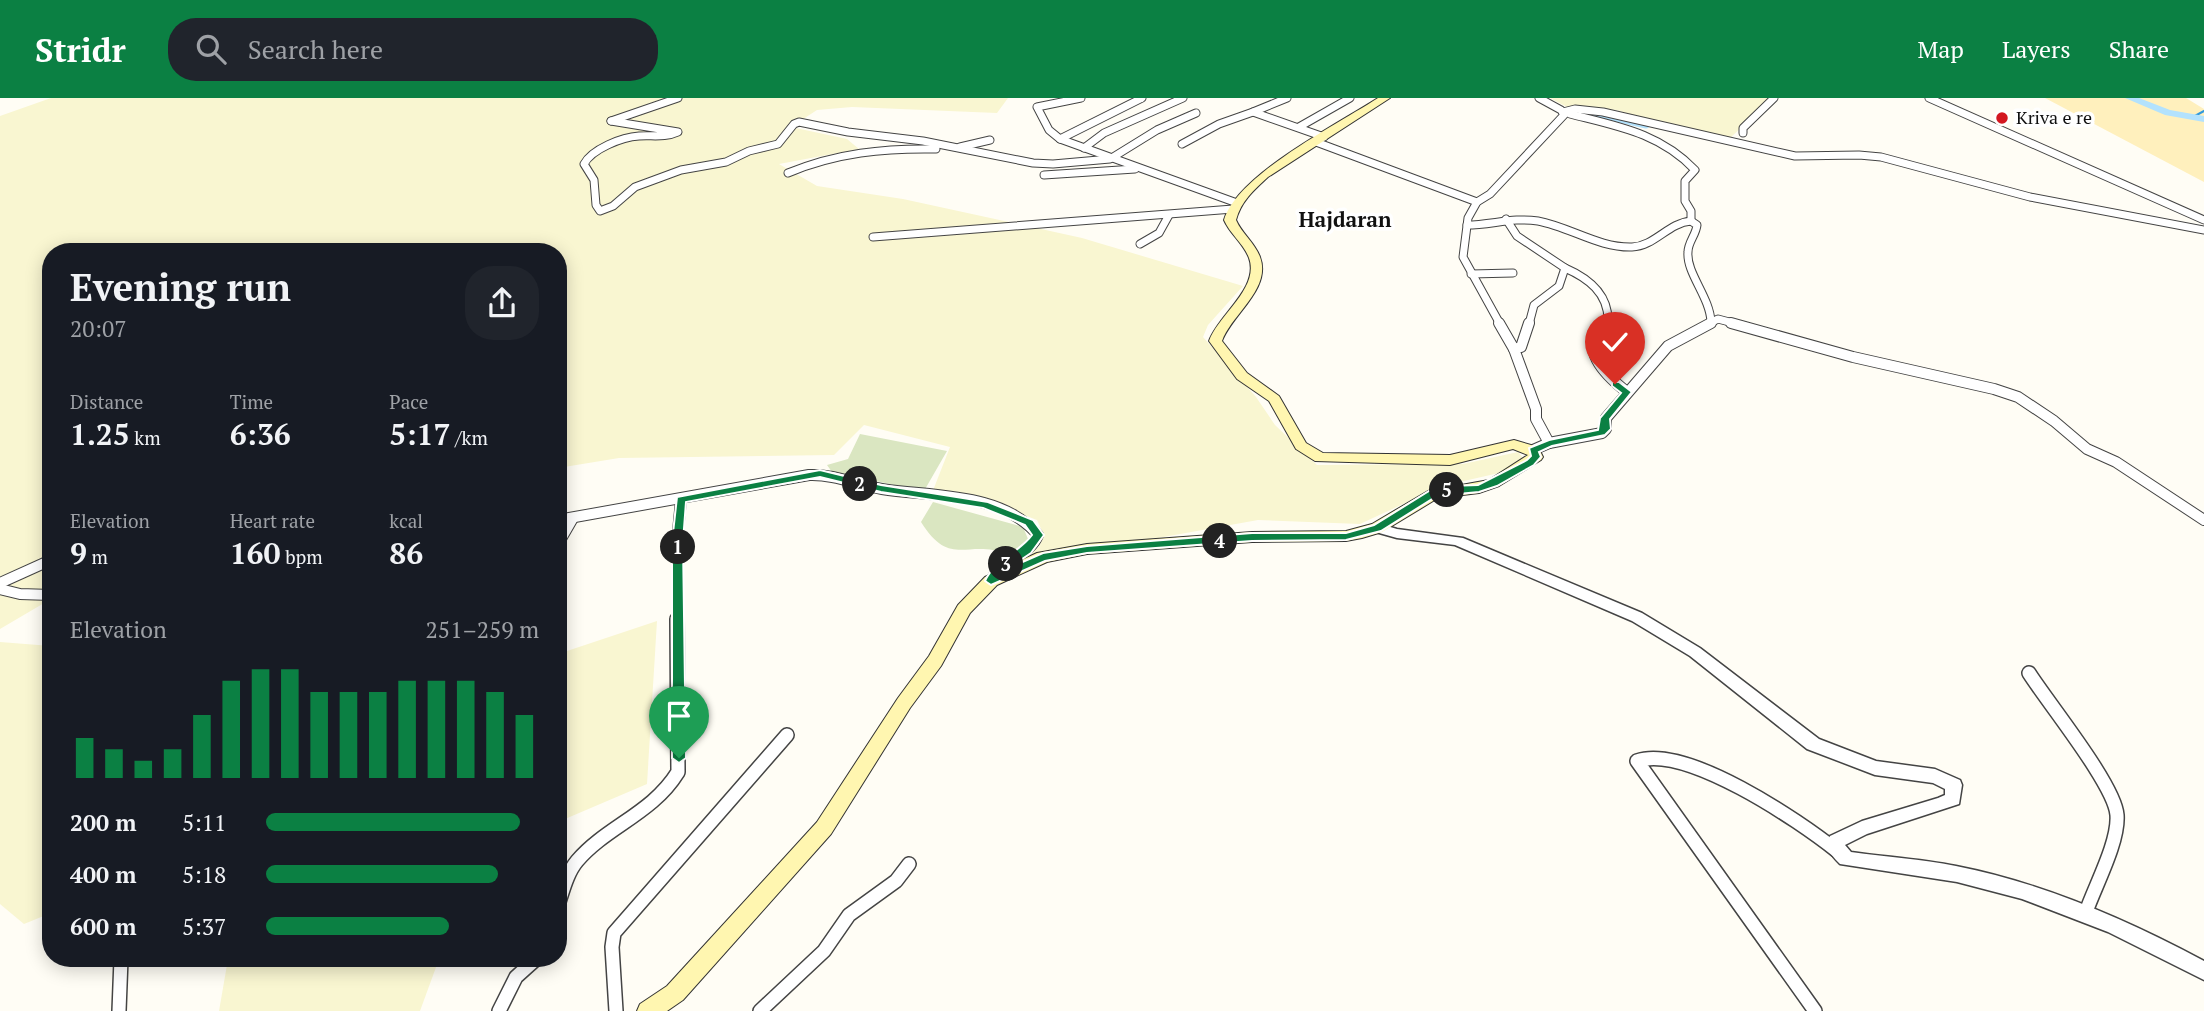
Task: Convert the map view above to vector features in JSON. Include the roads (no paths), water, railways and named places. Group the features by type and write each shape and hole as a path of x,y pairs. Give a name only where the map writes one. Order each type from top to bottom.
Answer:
{"main road":[{"path":"648,1011 675,993 824,828 904,703 935,661 964,609 991,581 1043,557 1087,550 1252,537 1346,536 1377,528 1433,494 1479,488 1494,483 1536,457 1533,450 1514,444 1450,460 1320,458 1305,450 1273,400 1242,376 1215,341 1220,328 1245,297 1255,275 1254,257 1231,224 1235,206 1264,175 1385,98"}],"street":[{"path":"678,98 611,121 678,132 670,136 637,136 621,140 588,157 584,164 592,175 596,205 600,211 613,206 635,187 681,170 735,159 749,151 778,144 794,124 799,122 1045,164 1110,159 1150,134 1196,113"},
{"path":"1081,98 1037,107 1049,130 1060,139 1235,206"},
{"path":"1060,139 1142,98"},
{"path":"1084,148 1104,133 1183,98"},
{"path":"1182,144 1219,124 1287,98"},
{"path":"1299,127 1350,98"},
{"path":"1539,98 1565,111 1654,136 1674,148 1695,170 1685,181 1685,201 1691,211 1691,221"},
{"path":"1743,133 1743,128 1774,98"},
{"path":"1929,98 2204,220"},
{"path":"1549,443 1536,419 1536,410 1514,349 1463,257 1467,225 1477,202 1490,194 1565,111"},
{"path":"1565,111 1614,114 1795,156 1873,155 2030,197 2204,230"},
{"path":"1253,112 1299,127 1372,165 1477,202"},
{"path":"788,173 824,160 884,149 960,148 990,140"},
{"path":"1044,175 1138,169"},
{"path":"873,237 1169,215 1235,206"},
{"path":"1140,244 1159,233 1169,215"},
{"path":"1467,225 1506,219 1537,221 1604,244 1636,247 1647,245 1675,223 1691,221 1697,225 1697,231 1687,255 1707,300 1711,321"},
{"path":"1506,219 1517,236 1597,289 1605,303 1608,320 1597,330 1594,338 1597,362 1608,377 1627,392"},
{"path":"1514,349 1521,347 1524,342 1534,305 1554,293 1561,284 1565,268"},
{"path":"1471,274 1513,273"},
{"path":"1533,450 1549,443 1602,433 1606,429 1605,418 1668,346 1718,319 1853,357 1994,389 2018,397 2054,421 2087,449 2116,462 2204,520"},
{"path":"567,519 820,474 881,489 985,505 1029,522 1038,535 1027,550 995,572 991,581"},
{"path":"567,879 578,860 659,796 672,784 678,772 677,542 681,500"},
{"path":"567,528 573,518"},
{"path":"1377,528 1388,532 1458,541 1637,617 1695,652 1813,744 1875,768 1935,776 1954,785 1953,799 1849,832 1836,841 1838,851"},
{"path":"0,583 42,564"},
{"path":"0,589 20,594 42,595"},
{"path":"2029,673 2081,749 2117,811 2115,830 2086,912"},
{"path":"616,1011 612,947 614,933 787,735"},
{"path":"1815,1011 1637,761 1645,757 1659,758 1686,765 1728,783 1781,810 1846,859 1959,874 2086,912 2133,932 2204,971"},
{"path":"760,1011 824,951 849,915 896,881 909,864"},
{"path":"119,1011 121,967"},
{"path":"499,1011 516,977 527,967"}],"waterway":[{"path":"2130,98 2168,113 2204,119"},
{"path":"2193,117 2204,111"},
{"path":"1575,113 1602,115 1646,125"}],"place":[{"name":"Kriva e re","path":"2002,118"}],"district":[{"name":"Hajdaran","path":"1345,220"}]}
